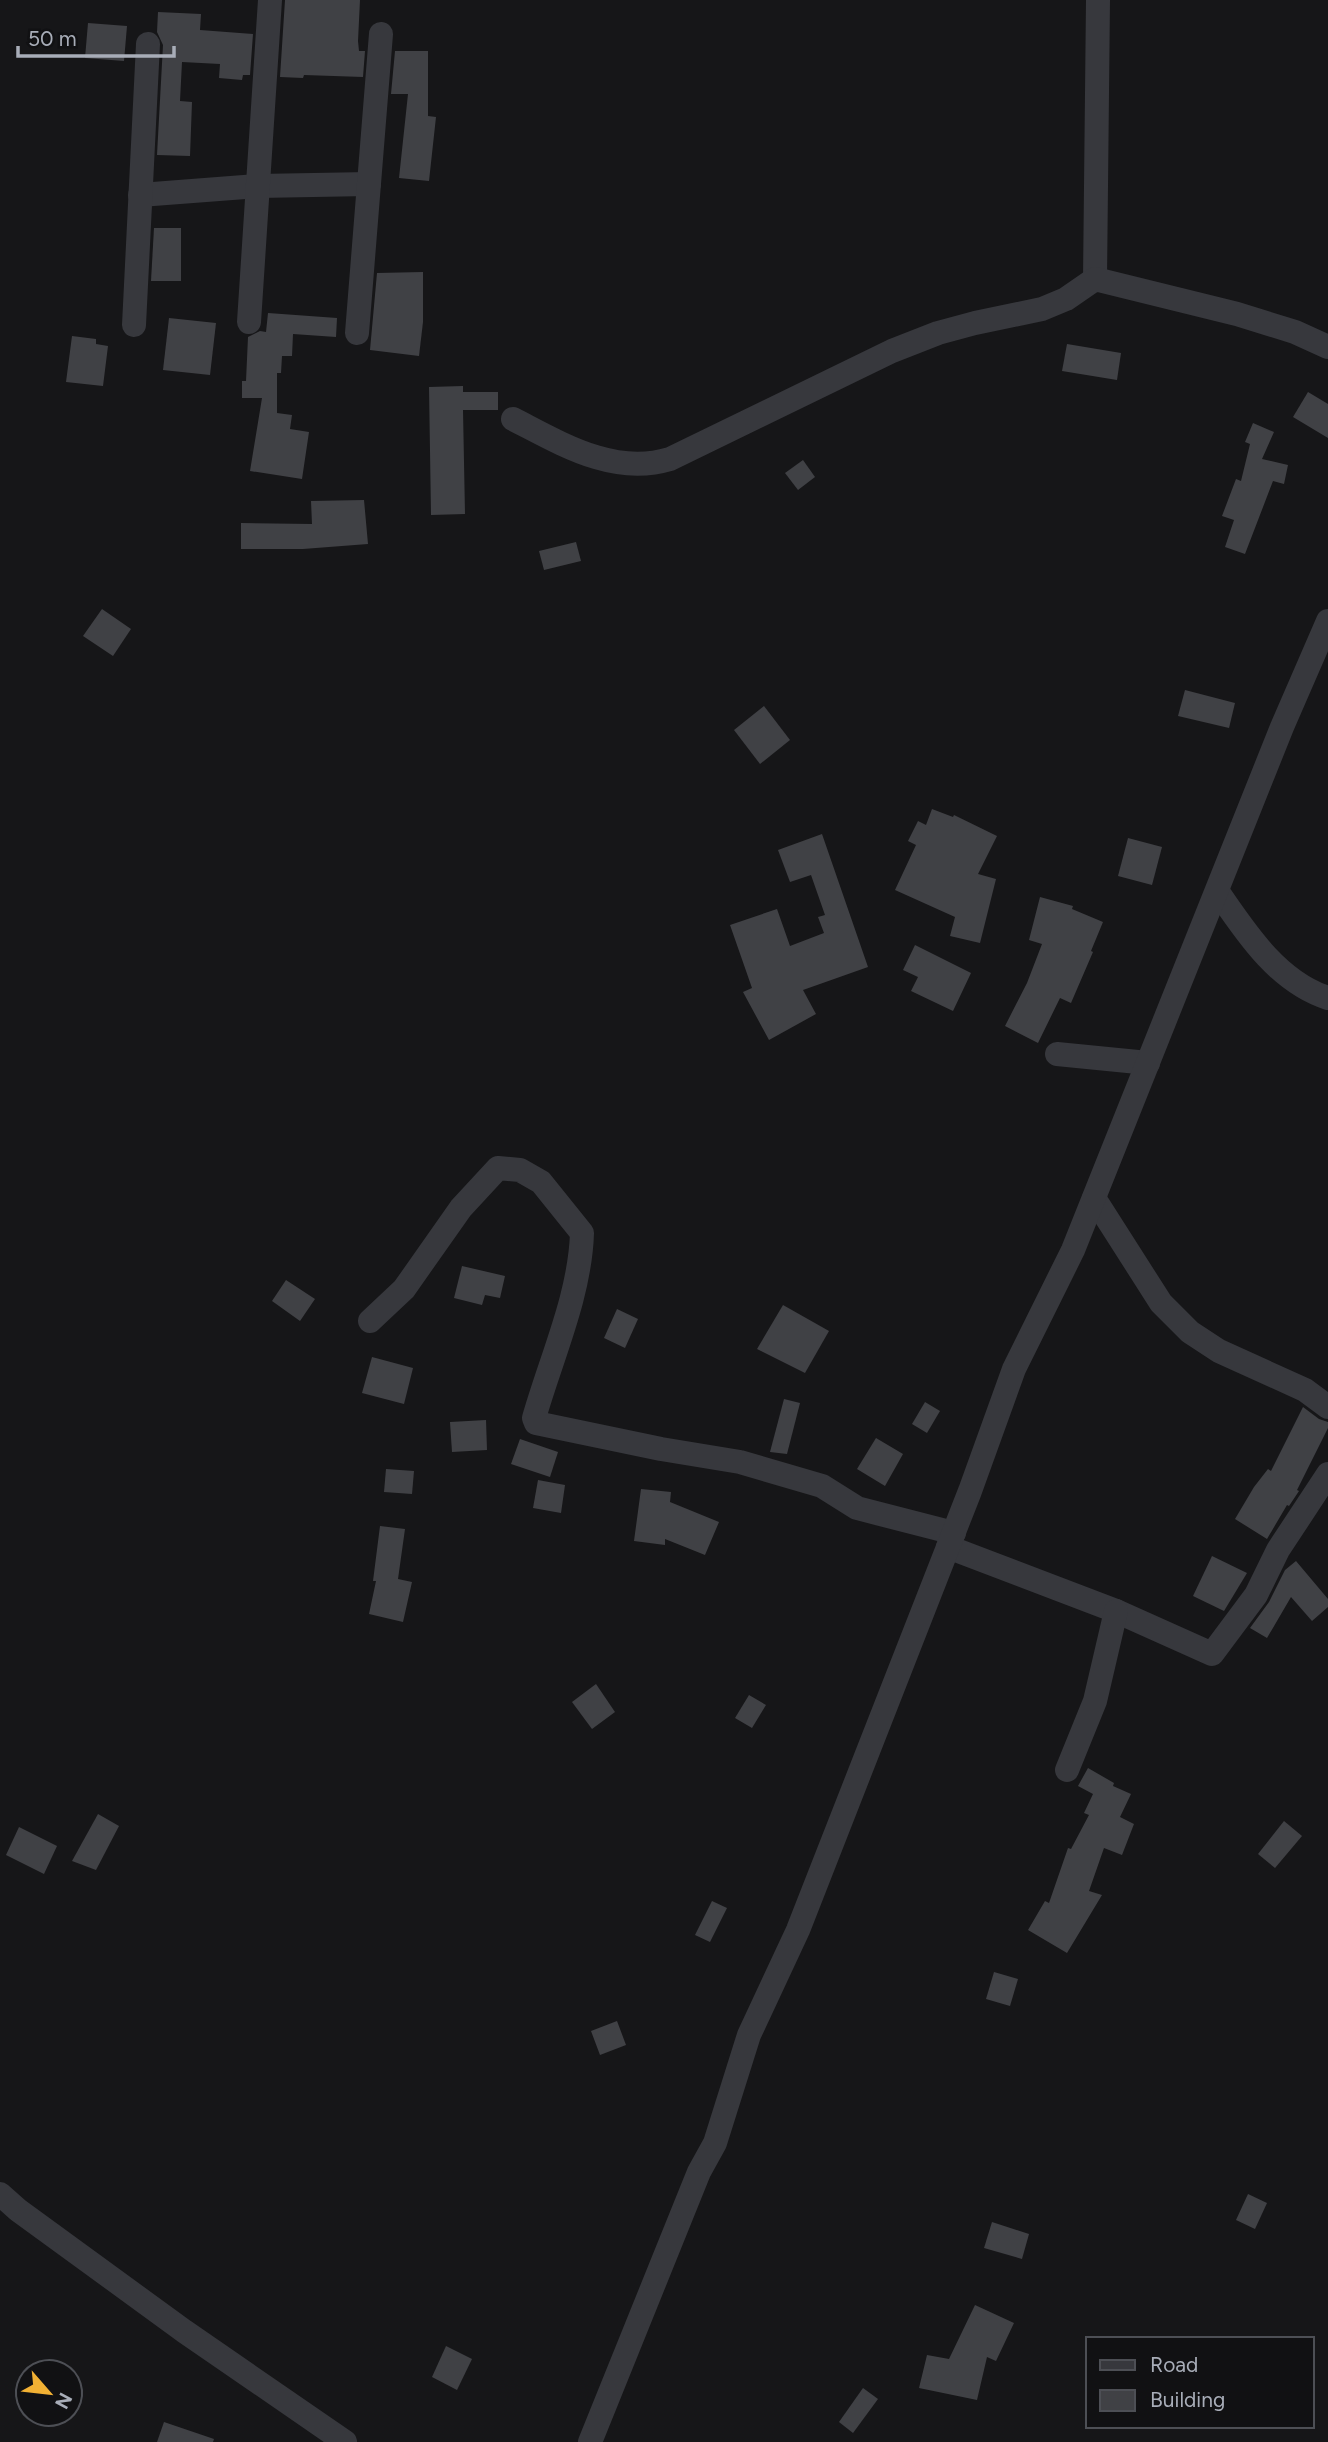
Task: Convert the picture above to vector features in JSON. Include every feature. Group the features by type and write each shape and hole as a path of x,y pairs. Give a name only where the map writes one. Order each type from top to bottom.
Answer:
{"street":[{"path":"249,322 270,0"},
{"path":"1095,279 1098,0"},
{"path":"357,333 381,34"},
{"path":"134,325 148,44"},
{"path":"141,195 258,186 369,184"},
{"path":"513,419 581,453 624,464 653,464 670,459 892,351 962,327 1042,309 1066,299 1095,279 1237,314 1295,332 1328,347"},
{"path":"590,2442 699,2172 715,2143 749,2035 798,1930 951,1540 1014,1369 1073,1250 1282,727 1328,621"},
{"path":"1218,892 1243,930 1284,975 1328,998"},
{"path":"1057,1054 1148,1063"},
{"path":"370,1321 404,1289 461,1208 498,1168 520,1170 541,1182 582,1233 578,1268 534,1418 536,1423 740,1462 822,1486 857,1508 951,1540 1213,1654 1256,1595 1278,1550 1328,1474"},
{"path":"1094,1198 1161,1303 1190,1332 1219,1351 1305,1390 1328,1407"},
{"path":"1067,1770 1096,1701 1116,1611"},
{"path":"0,2194 184,2331 345,2442"}],"building":[{"path":"285,0 360,0 358,41 359,51 365,51 363,77 280,77"},
{"path":"158,12 201,14 200,30 253,34 250,75 243,75 242,80 219,78 220,64 182,62 180,101 192,102 190,156 157,155 163,45 157,32"},
{"path":"88,23 127,26 124,61 85,58"},
{"path":"395,51 428,51 428,116 436,117 429,181 399,178 408,94 391,94"},
{"path":"154,228 181,228 181,281 151,281"},
{"path":"423,272 423,322 419,356 370,350 377,273"},
{"path":"268,313 337,318 336,337 293,334 292,356 282,356 281,373 277,373 277,413 292,415 290,429 309,432 302,479 250,471 262,398 242,398 242,381 246,381 248,337 260,331 266,332"},
{"path":"169,318 216,323 210,375 163,370"},
{"path":"72,336 96,339 96,344 108,346 103,386 66,382"},
{"path":"1067,344 1121,353 1117,380 1062,371"},
{"path":"463,386 463,392 498,392 498,410 463,410 465,514 431,515 429,387"},
{"path":"1308,392 1328,404 1328,438 1293,417"},
{"path":"1253,423 1274,432 1262,459 1288,465 1284,484 1273,481 1245,554 1225,547 1234,520 1222,516 1236,479 1241,481 1250,444 1245,442"},
{"path":"803,460 815,477 798,490 785,473"},
{"path":"364,500 368,544 303,549 241,549 241,523 312,524 311,501"},
{"path":"576,542 581,561 544,570 539,551"},
{"path":"102,609 131,629 113,656 83,636"},
{"path":"1185,690 1235,703 1229,728 1178,716"},
{"path":"764,706 790,740 760,764 734,730"},
{"path":"932,809 953,817 954,815 997,836 978,874 996,879 980,943 950,936 955,917 895,890 916,845 908,841 918,821 926,825"},
{"path":"822,834 868,967 803,990 816,1014 769,1040 743,992 752,988 730,925 777,909 790,946 824,933 818,917 825,915 811,875 790,882 778,850"},
{"path":"1128,838 1162,847 1152,885 1118,876"},
{"path":"1040,897 1073,906 1072,909 1103,922 1071,1003 1060,998 1038,1043 1005,1026 1027,983 1042,944 1029,940"},
{"path":"915,945 971,973 953,1011 911,991 918,977 903,970"},
{"path":"462,1266 505,1276 500,1298 485,1295 482,1305 454,1298"},
{"path":"286,1280 315,1299 300,1321 272,1301"},
{"path":"783,1305 829,1331 805,1373 757,1349"},
{"path":"617,1309 638,1319 625,1348 604,1338"},
{"path":"372,1357 413,1368 404,1404 362,1393"},
{"path":"784,1399 800,1403 787,1454 770,1452"},
{"path":"925,1402 940,1411 927,1433 912,1424"},
{"path":"1303,1407 1328,1422 1328,1428 1297,1490 1299,1491 1289,1506 1287,1505 1267,1539 1235,1519 1254,1487 1268,1469 1271,1471"},
{"path":"486,1420 487,1450 452,1452 450,1422"},
{"path":"876,1438 903,1454 885,1486 857,1469"},
{"path":"520,1439 558,1452 550,1477 511,1464"},
{"path":"386,1469 414,1471 412,1494 384,1492"},
{"path":"538,1480 565,1485 561,1513 533,1508"},
{"path":"641,1489 671,1492 670,1502 719,1522 705,1555 665,1539 665,1545 634,1541"},
{"path":"380,1526 405,1529 398,1579 412,1582 403,1622 369,1614 376,1581 373,1581"},
{"path":"1212,1556 1247,1573 1224,1611 1193,1596"},
{"path":"1296,1561 1328,1599 1328,1607 1312,1621 1291,1597 1267,1638 1250,1628 1269,1602 1285,1570"},
{"path":"596,1684 615,1712 592,1729 572,1702"},
{"path":"749,1695 766,1705 752,1728 735,1718"},
{"path":"1088,1768 1114,1783 1113,1786 1131,1794 1120,1817 1134,1824 1122,1855 1104,1848 1089,1891 1102,1895 1067,1953 1028,1930 1045,1901 1049,1903 1068,1848 1071,1849 1089,1815 1084,1813 1093,1794 1078,1786"},
{"path":"98,1814 119,1826 96,1870 72,1861"},
{"path":"1284,1821 1302,1836 1275,1868 1258,1854"},
{"path":"19,1827 57,1846 44,1874 6,1855"},
{"path":"712,1901 727,1908 710,1942 695,1935"},
{"path":"994,1972 1018,1979 1010,2006 986,1999"},
{"path":"617,2021 626,2045 600,2055 591,2031"},
{"path":"1248,2194 1267,2203 1255,2229 1236,2220"},
{"path":"992,2222 1029,2234 1022,2259 984,2248"},
{"path":"975,2305 1014,2323 996,2361 987,2357 977,2400 919,2388 927,2355 949,2359"},
{"path":"446,2346 472,2359 457,2390 432,2377"},
{"path":"863,2388 878,2399 853,2433 839,2422"},
{"path":"164,2422 214,2439 213,2442 157,2442"}]}
